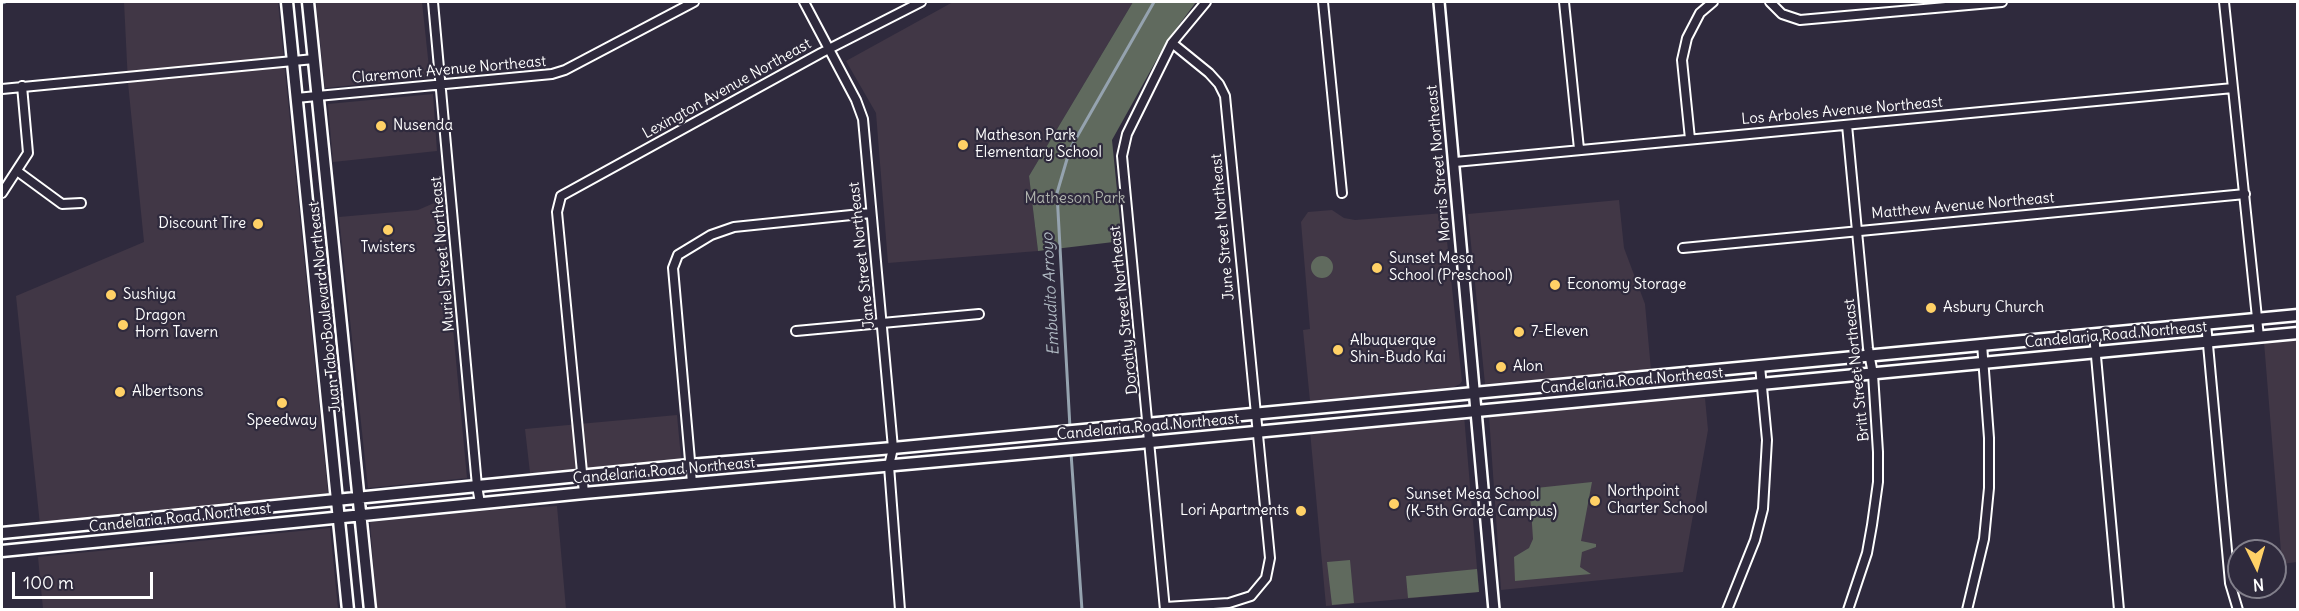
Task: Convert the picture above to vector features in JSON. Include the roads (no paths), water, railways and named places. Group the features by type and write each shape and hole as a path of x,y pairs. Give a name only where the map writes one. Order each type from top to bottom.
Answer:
{"main road":[{"name":"Juan Tabo Boulevard Northeast","path":"287,2 348,609"},
{"name":"Juan Tabo Boulevard Northeast","path":"308,2 370,609"},
{"name":"Candelaria Road Northeast","path":"2,532 690,465 893,448 2298,315"},
{"name":"Candelaria Road Northeast","path":"2,552 584,493 1054,451 2298,333"}],"street":[{"name":"Muriel Street Northeast","path":"433,2 480,503"},
{"name":"Claremont Avenue Northeast","path":"297,98 552,74 565,70 694,2"},
{"name":"Jane Street Northeast","path":"804,2 863,119 893,448 889,466 900,609"},
{"name":"Lexington Avenue Northeast","path":"583,476 557,212 561,196 829,49 921,2"},
{"path":"1172,43 1206,2"},
{"path":"1323,2 1342,193"},
{"name":"Morris Street Northeast","path":"1439,2 1494,609"},
{"path":"1564,2 1579,149"},
{"path":"1690,139 1682,60 1687,38 1700,13 1713,2"},
{"path":"1770,2 1782,14 1800,21 1938,5 2002,2"},
{"path":"2224,2 2259,337"},
{"name":"June Street Northeast","path":"1165,608 1240,601 1251,596 1266,579 1270,558 1258,431 1254,413 1225,96 1219,84 1209,73 1172,43"},
{"name":"Dorothy Street Northeast","path":"1165,608 1122,156 1127,134 1172,43"},
{"path":"2,89 314,59"},
{"path":"2,193 28,153 22,86"},
{"name":"Los Arboles Avenue Northeast","path":"1455,162 2233,87"},
{"name":"Britt Street Northeast","path":"1847,125 1869,356 1873,374 1878,482 1867,553 1848,609"},
{"path":"17,171 63,204 81,203"},
{"name":"Matthew Avenue Northeast","path":"1683,248 2245,194"},
{"path":"692,483 673,268 678,255 691,245 734,226 871,213"},
{"path":"796,331 979,314"},
{"path":"2206,323 2230,583 2238,609"},
{"path":"2094,334 2119,609"},
{"path":"1967,609 1984,539 1989,488 1989,438 1982,345"},
{"path":"1726,609 1755,540 1763,509 1767,440 1760,366"},
{"path":"583,476 584,493"}],"waterway":[{"name":"Embudito Arroyo","path":"1070,428 1057,193 1070,149 1154,2"},
{"name":"Embudito Arroyo","path":"1071,453 1082,610"}],"place":[{"name":"Nusenda","path":"381,126"},
{"name":"Matheson Park Elementary School","path":"963,145"},
{"name":"Discount Tire","path":"258,224"},
{"name":"Twisters","path":"388,230"},
{"name":"Sunset Mesa School (Preschool)","path":"1377,268"},
{"name":"Economy Storage","path":"1555,285"},
{"name":"Sushiya","path":"111,295"},
{"name":"Asbury Church","path":"1931,308"},
{"name":"Dragon Horn Tavern","path":"123,325"},
{"name":"7-Eleven","path":"1519,332"},
{"name":"Albuquerque Shin-Budo Kai","path":"1338,350"},
{"name":"Alon","path":"1501,367"},
{"name":"Albertsons","path":"120,392"},
{"name":"Speedway","path":"282,403"},
{"name":"Northpoint Charter School","path":"1595,501"},
{"name":"Sunset Mesa School (K-5th Grade Campus)","path":"1394,504"},
{"name":"Lori Apartments","path":"1301,511"}],"park label":[{"name":"Matheson Park","path":"1075,199"}]}
